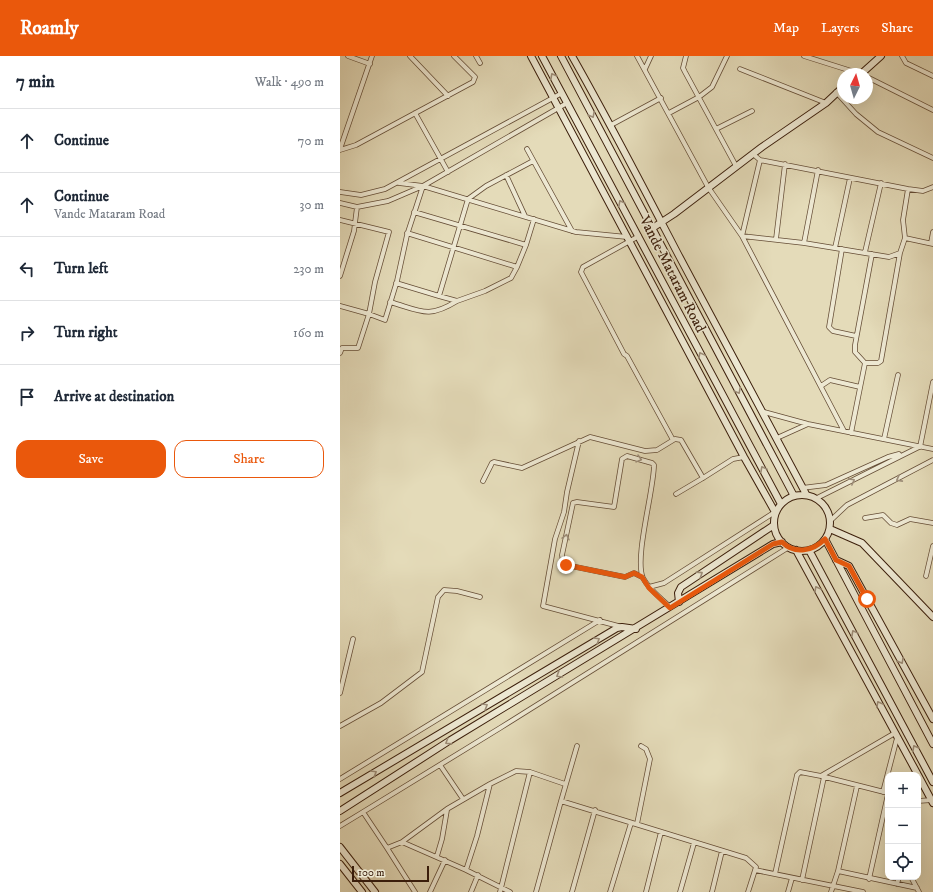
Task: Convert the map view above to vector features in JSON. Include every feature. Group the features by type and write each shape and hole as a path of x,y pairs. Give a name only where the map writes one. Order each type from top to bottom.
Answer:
{"street":[{"path":"348,56 370,64"},
{"path":"340,149 372,56"},
{"path":"410,56 448,96"},
{"path":"340,149 356,145 473,82 475,77 454,56"},
{"path":"476,56 480,63"},
{"path":"531,56 560,108 744,457 775,512 775,531 782,542 796,550 809,550 818,546 825,539 830,529 830,521 826,506 817,498 806,494 794,496 781,504 775,512 664,583 649,588"},
{"name":"Vande Mataram Road","path":"542,56 568,102 781,504"},
{"name":"Vande Mataram Road","path":"560,56 794,496"},
{"path":"572,56 611,125 806,494"},
{"path":"637,56 708,187 742,236 844,431"},
{"path":"645,69 650,56"},
{"path":"686,56 683,68 736,166"},
{"path":"668,113 699,97 712,87 727,56"},
{"path":"804,56 842,68"},
{"path":"868,68 881,56"},
{"path":"902,56 906,62 933,76"},
{"path":"740,69 826,103"},
{"path":"873,80 933,110"},
{"path":"651,229 662,223 736,166 826,103 836,92 856,114 878,132 933,158"},
{"path":"340,192 361,195 385,189 441,160 562,93"},
{"path":"611,125 660,98"},
{"path":"340,203 357,207 388,201 423,186 568,102"},
{"path":"716,129 752,111"},
{"path":"415,113 448,172"},
{"path":"527,149 572,230"},
{"path":"753,154 760,160 818,170 850,178 908,189 923,191 933,187"},
{"path":"742,236 760,160"},
{"path":"439,296 468,199 486,186 533,161"},
{"path":"776,239 785,164"},
{"path":"804,243 818,170"},
{"path":"506,175 525,216"},
{"path":"835,248 850,178"},
{"path":"398,182 423,186 572,230 629,239"},
{"path":"865,252 881,183"},
{"path":"340,306 385,320 396,283 407,233 423,186"},
{"path":"872,254 856,336 855,352 865,363 878,363 881,361 900,252 905,238 903,220 908,189"},
{"path":"340,276 355,224 357,207"},
{"path":"414,212 526,245"},
{"path":"390,302 427,313 442,311 457,301 485,291 511,278 526,245 534,219"},
{"path":"340,220 389,232 358,348 341,347 340,353"},
{"path":"905,238 932,244 933,232"},
{"path":"407,233 517,267"},
{"path":"639,236 629,239 583,267 581,272 624,354 627,356 673,440"},
{"path":"742,236 776,239 889,257 900,252"},
{"path":"842,249 829,327 833,331 856,336"},
{"path":"396,283 457,301"},
{"path":"851,432 865,363"},
{"path":"884,440 898,375"},
{"path":"821,386 830,380 860,387"},
{"path":"920,447 933,382"},
{"path":"764,412 808,424 933,449"},
{"path":"777,438 808,424"},
{"path":"483,481 492,463 494,462 522,468 590,437 645,451 657,450 673,440 681,440 703,478"},
{"path":"579,441 564,512 555,539 543,606 636,629"},
{"path":"802,488 826,485 888,457 920,447"},
{"path":"817,498 906,452"},
{"path":"642,577 634,573 625,577 566,565 563,563 562,555 573,503 577,502 614,507 622,459 627,456 652,462 654,465 641,555 642,577 649,588 670,608"},
{"path":"676,494 733,459 744,457"},
{"path":"830,521 847,505 933,460"},
{"path":"865,518 883,515 891,523 897,525 910,519 933,523"},
{"path":"679,602 678,593 681,587 774,525"},
{"path":"830,529 862,543 933,616"},
{"path":"825,539 933,744"},
{"path":"340,812 450,741 636,629 773,544 782,542"},
{"path":"926,576 933,546"},
{"path":"340,826 789,547"},
{"path":"796,550 916,772"},
{"path":"809,550 933,782"},
{"path":"836,560 849,566 932,715"},
{"path":"340,726 381,703 422,672 438,597 444,590 457,591 480,597"},
{"path":"340,779 600,620"},
{"path":"622,626 629,633"},
{"path":"340,793 622,626"},
{"path":"340,693 353,639"},
{"path":"802,880 823,776 896,735"},
{"path":"890,772 896,735"},
{"path":"536,892 565,784 577,746"},
{"path":"637,824 650,759 646,749 642,746"},
{"path":"440,765 463,799"},
{"path":"387,848 402,842 463,799 516,771 530,772 565,784"},
{"path":"501,890 530,772"},
{"path":"775,874 797,775 800,772 823,776 885,793"},
{"path":"921,781 932,802"},
{"path":"466,870 477,836 490,784"},
{"path":"831,892 838,871 857,786"},
{"path":"869,879 885,798"},
{"path":"561,801 595,810 722,852 746,858 756,867 748,892"},
{"path":"921,801 932,802"},
{"path":"436,856 442,839 447,809"},
{"path":"572,892 595,810"},
{"path":"363,812 415,892"},
{"path":"610,892 631,823"},
{"path":"646,892 661,832"},
{"path":"402,842 466,870 501,890 510,892"},
{"path":"680,892 694,843"},
{"path":"340,848 375,892"},
{"path":"712,892 722,852"},
{"path":"430,892 445,860"},
{"path":"340,864 362,892"},
{"path":"755,870 863,892"},
{"path":"838,871 918,890"},
{"path":"471,892 478,876"},
{"path":"788,892 792,878"},
{"path":"897,884 898,880"},
{"path":"913,880 918,890"}],"route":[{"path":"566,565 625,577 634,573 642,577 649,588 670,608 773,544 782,542 796,550 809,550 818,546 825,539 836,560 849,566 867,599"}]}
